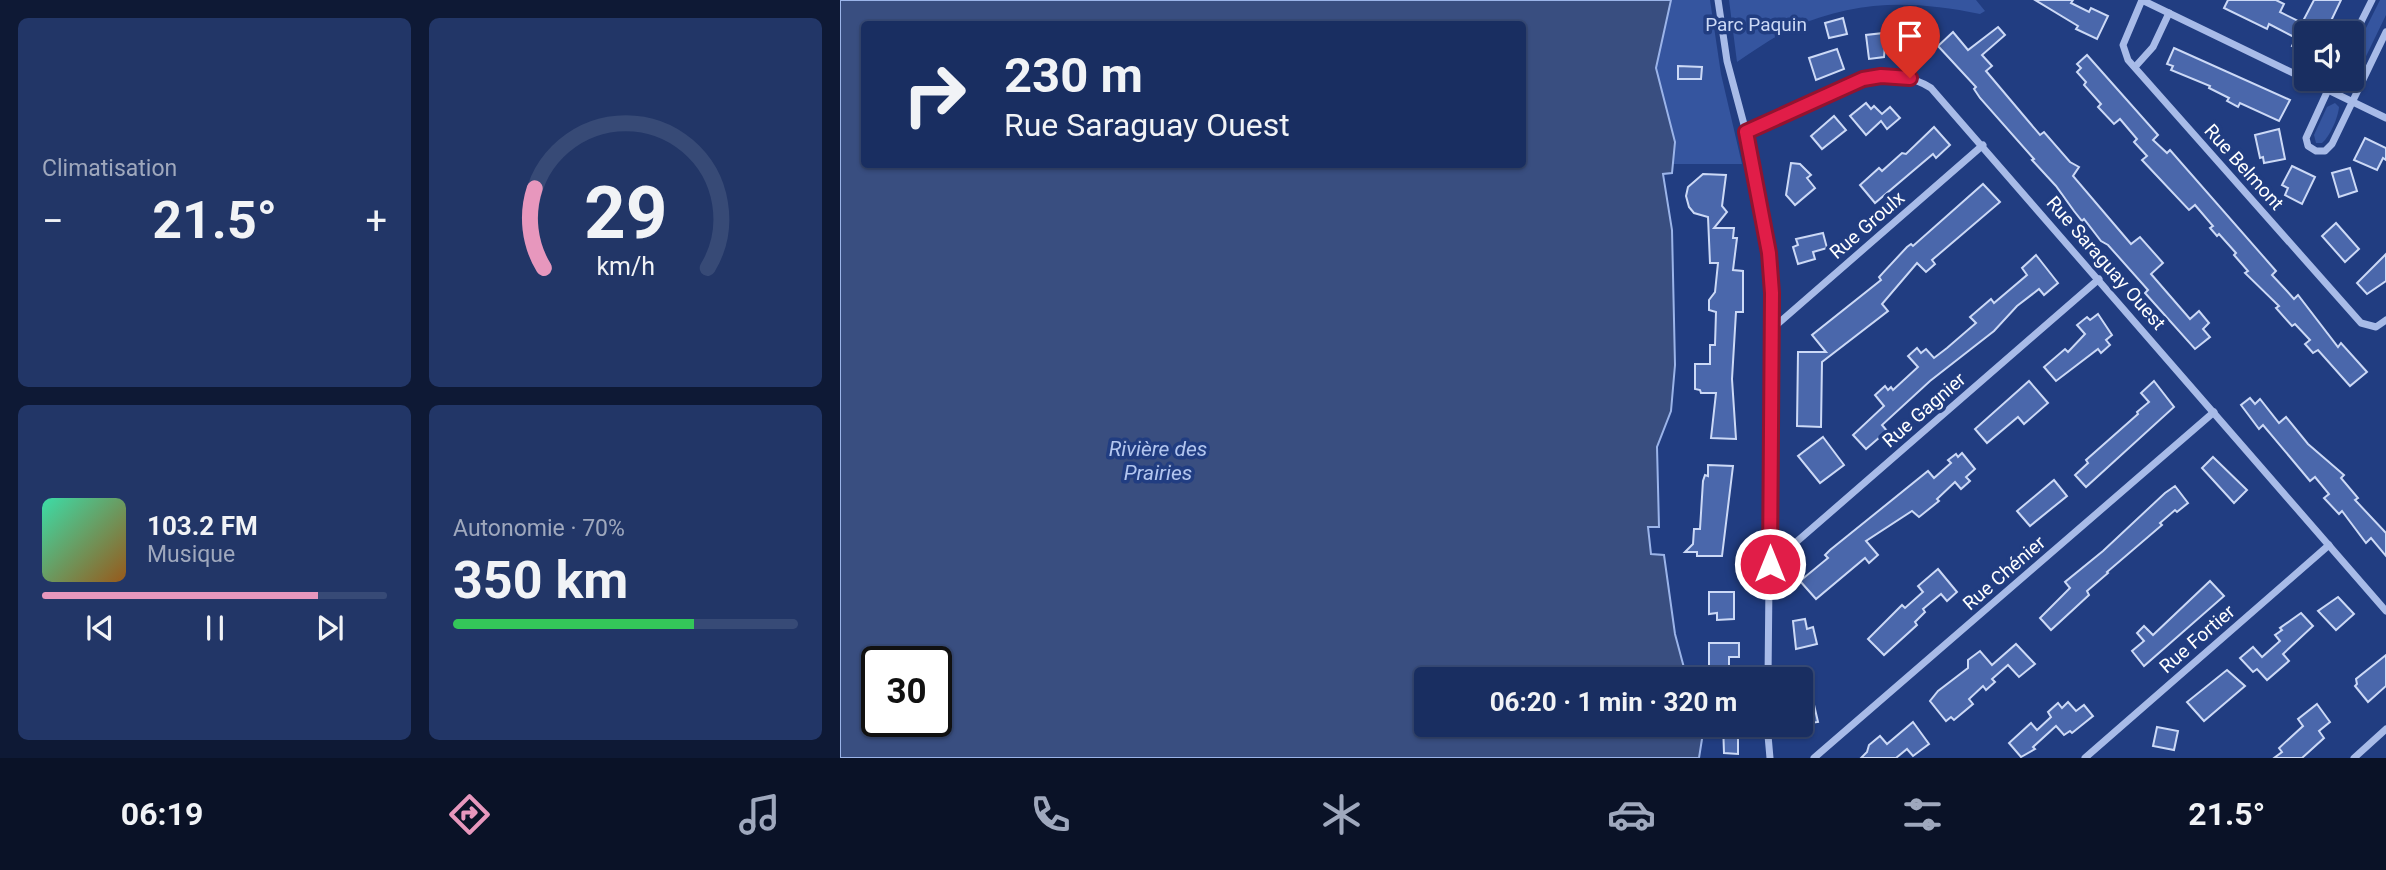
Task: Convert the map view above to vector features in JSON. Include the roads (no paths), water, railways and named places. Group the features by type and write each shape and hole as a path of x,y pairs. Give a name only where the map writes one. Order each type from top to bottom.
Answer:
{"street":[{"path":"1718,0 1727,61 1746,132 1769,253 1773,328 1768,667"},
{"path":"2142,0 2294,74"},
{"name":"Rue Belmont","path":"2142,0 2123,45 2125,55 2134,67 2361,323 2376,327 2386,320"},
{"path":"2362,21 2372,0"},
{"path":"2134,67 2153,47 2169,13"},
{"path":"2328,91 2307,134 2306,142 2311,149 2320,152 2329,148 2386,32"},
{"name":"Rue Saraguay Ouest","path":"1746,132 1863,79 1896,76 1910,78 1931,88 2386,611"},
{"path":"2330,91 2386,118"},
{"name":"Rue Groulx","path":"1773,328 1983,145"},
{"name":"Rue Gagnier","path":"1770,564 2099,279"},
{"name":"Rue Chénier","path":"1814,758 2214,412"},
{"name":"Rue Fortier","path":"2085,758 2329,545"},
{"path":"2354,758 2386,729"},
{"path":"1768,737 1770,758"}],"water":[{"name":"Rivière des Prairies","path":"840,0 1671,0 1656,68 1675,142 1672,173 1663,174 1672,230 1675,365 1671,411 1657,447 1659,527 1648,527 1651,554 1664,555 1675,634 1684,667 1414,667 1414,737 1702,739 1699,758 840,758"}],"park label":[{"name":"Parc Paquin","path":"1756,24"}]}
